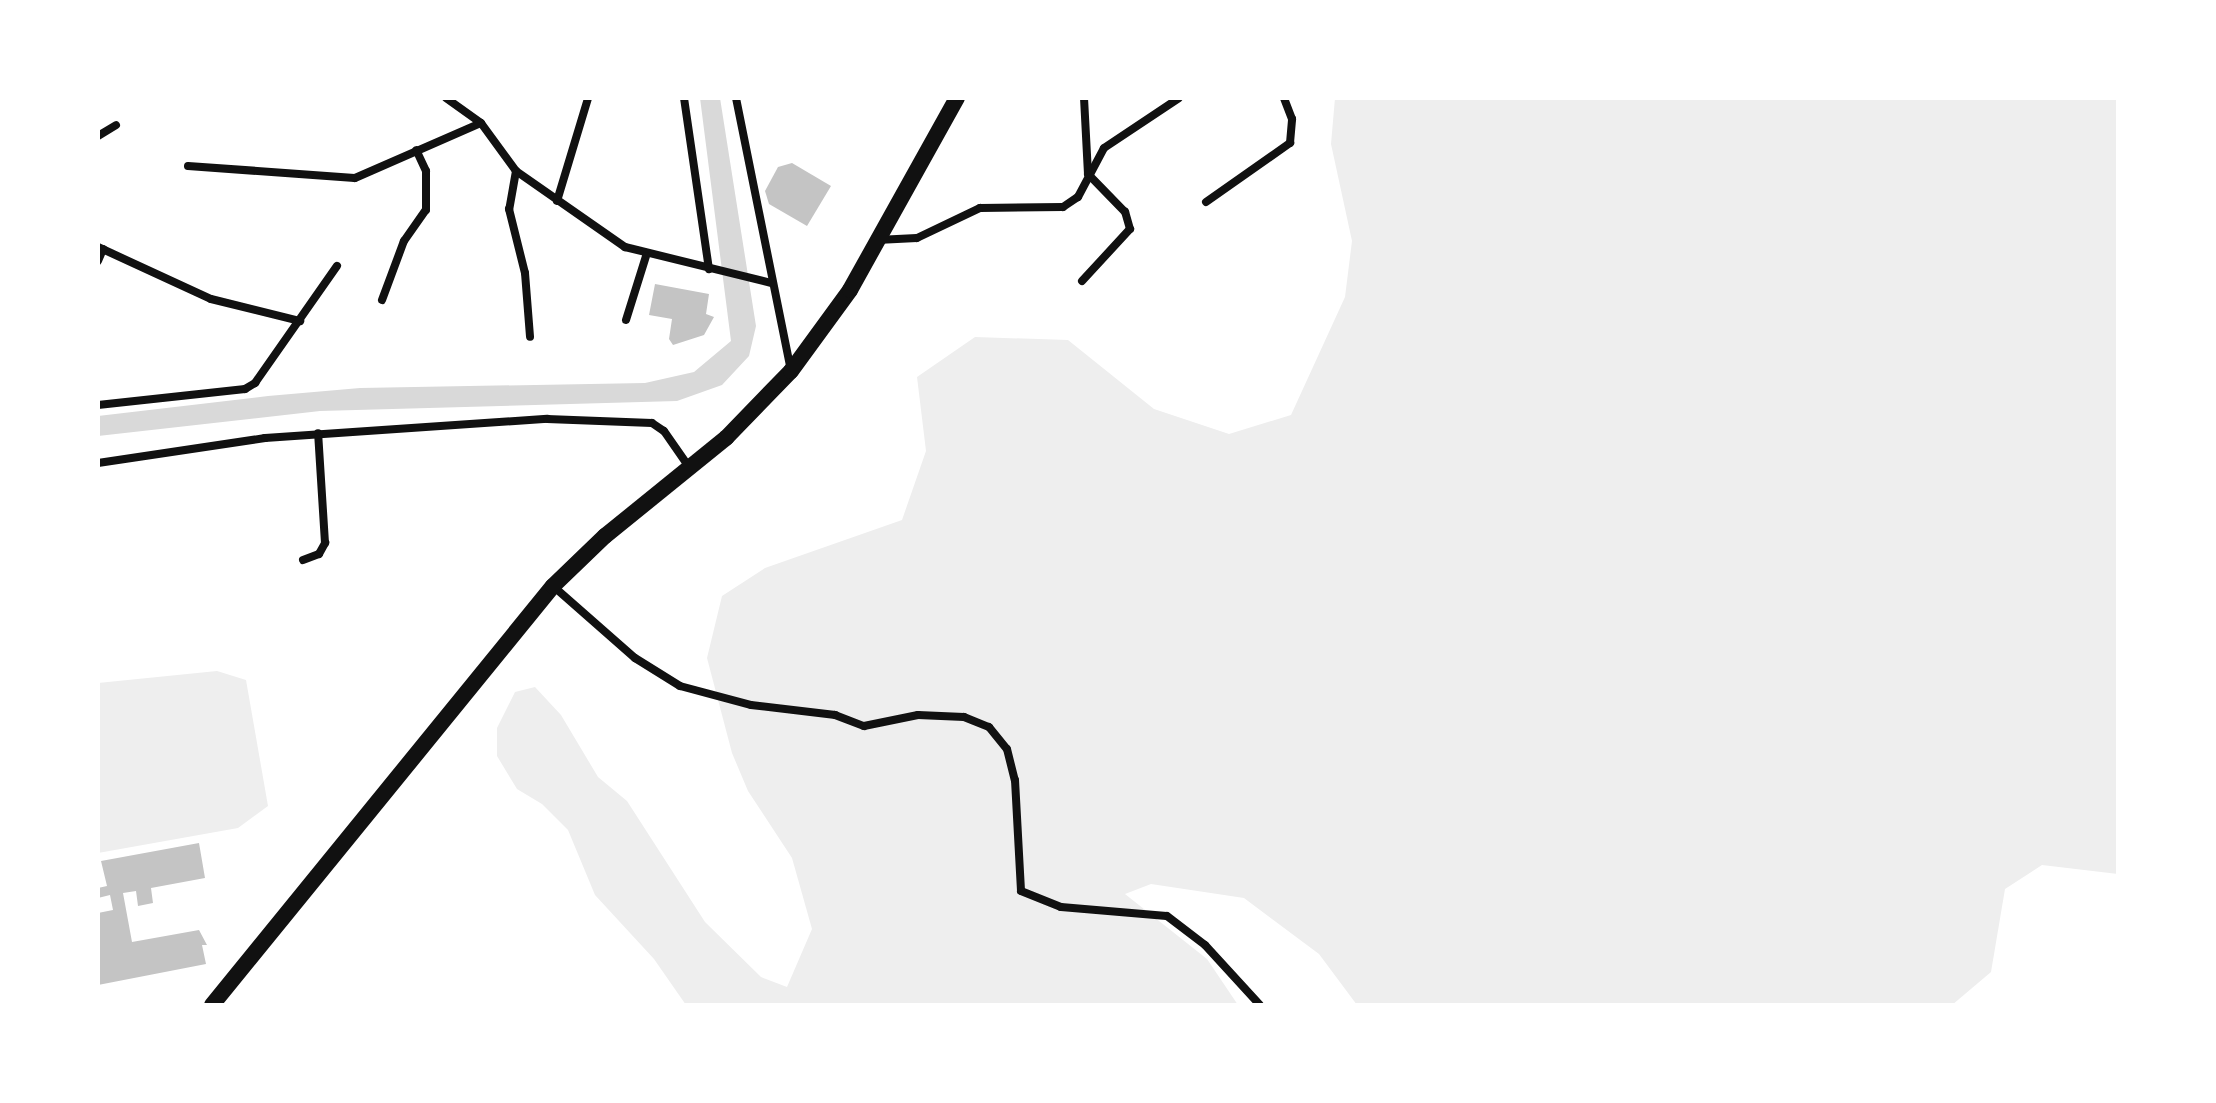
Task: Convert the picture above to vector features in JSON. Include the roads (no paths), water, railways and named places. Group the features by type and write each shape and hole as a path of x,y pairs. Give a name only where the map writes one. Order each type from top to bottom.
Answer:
{"main road":[{"path":"212,1005 553,586 689,468 791,371 844,300 957,98"}],"street":[{"path":"446,98 481,123 516,171 557,201 646,256 772,283"},
{"path":"557,201 588,98"},
{"path":"684,98 709,269"},
{"path":"736,98 791,371"},
{"path":"1082,281 1130,229 1125,212 1088,174 1084,98"},
{"path":"877,240 917,238 980,208 1053,210 1078,197 1104,148 1179,98"},
{"path":"1206,202 1290,143 1292,119 1284,98"},
{"path":"188,166 355,178 481,123"},
{"path":"98,136 116,125"},
{"path":"382,300 400,250 426,210 426,171 416,150"},
{"path":"516,171 509,209 525,273 530,337"},
{"path":"98,261 101,248 211,299 300,321"},
{"path":"626,320 646,256"},
{"path":"98,405 245,389 263,377 337,266"},
{"path":"98,463 318,433 547,419 639,421 664,431 689,468"},
{"path":"303,560 319,554 325,543 318,433"},
{"path":"553,586 635,658 680,686 751,705 835,715 864,726 918,715 964,717 989,727 1007,749 1015,780 1021,891 1061,907 1167,916 1205,945 1260,1005"}]}
